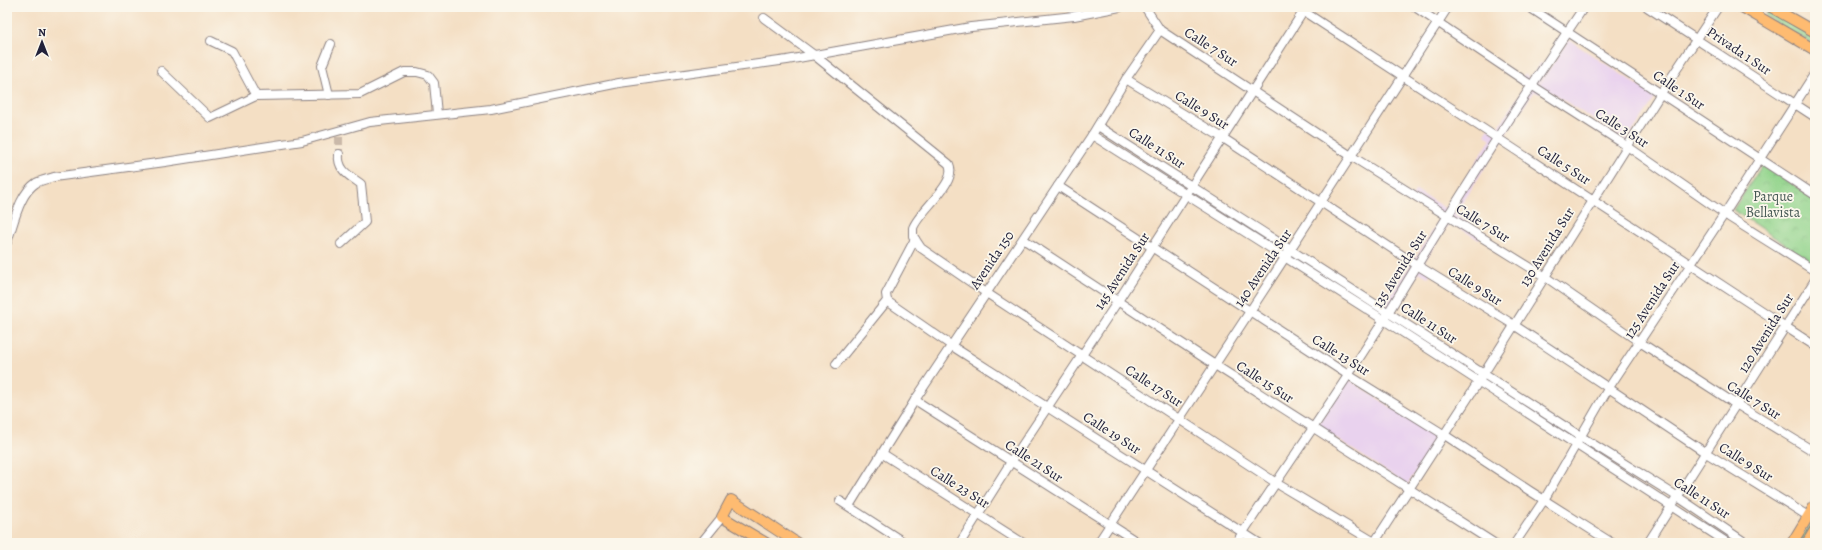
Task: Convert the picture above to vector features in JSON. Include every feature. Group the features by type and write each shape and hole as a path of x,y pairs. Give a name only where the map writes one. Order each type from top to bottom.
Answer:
{"main road":[{"path":"1742,7 1815,50"},
{"path":"1763,19 1764,11 1771,7 1815,32"},
{"path":"766,543 722,517 731,500 797,543"},
{"path":"1792,543 1815,505"},
{"path":"1807,543 1815,530"}],"street":[{"path":"7,242 22,200 28,190 37,182 48,178 302,141 339,133 370,122 490,109 619,83 814,55 971,27 1074,16 1120,7"},
{"name":"Calle 7 Sur","path":"1146,7 1160,30 1351,156 1544,276 1640,342 1736,404 1815,452"},
{"name":"Calle 3 Sur","path":"1415,7 1815,271"},
{"name":"140 Avenida Sur","path":"1098,543 1250,311 1292,250 1448,7"},
{"name":"Calle 1 Sur","path":"1529,7 1815,195"},
{"name":"135 Avenida Sur","path":"1236,543 1348,375 1497,138 1584,7"},
{"name":"Privada 1 Sur","path":"1647,7 1815,117"},
{"name":"130 Avenida Sur","path":"1375,543 1484,373 1592,199 1718,7"},
{"name":"Calle 5 Sur","path":"1300,10 1592,199 1815,346"},
{"name":"145 Avenida Sur","path":"960,543 980,514 1011,462 1192,187 1300,10"},
{"path":"764,18 814,55 949,164 951,172 948,181 914,224 912,232 915,239 886,294 887,301 836,364"},
{"name":"Avenida 150","path":"849,506 883,454 915,400 1098,126 1126,79 1160,30"},
{"path":"211,41 232,51 256,96"},
{"path":"329,95 322,66 331,44"},
{"path":"161,71 210,118 256,96 360,94 404,72 417,72 428,75 434,83 437,114"},
{"name":"125 Avenida Sur","path":"1515,543 1544,500 1574,445 1608,389 1725,213 1815,73"},
{"name":"Calle 9 Sur","path":"1126,79 1223,138 1322,204 1514,325 1608,389 1808,516"},
{"name":"Calle 11 Sur","path":"1098,126 1580,436 1678,497 1746,543"},
{"name":"Calle 11 Sur","path":"1092,135 1187,194 1728,543"},
{"path":"339,154 338,161 344,172 361,184 365,222 341,244"},
{"name":"Calle 13 Sur","path":"1058,186 1348,375 1444,434 1612,543"},
{"name":"Calle 17 Sur","path":"915,239 921,248 986,292 1277,482 1375,543"},
{"name":"Calle 15 Sur","path":"1023,239 1215,365 1494,543"},
{"name":"120 Avenida Sur","path":"1648,543 1815,280"},
{"path":"887,301 952,345"},
{"name":"Calle 19 Sur","path":"952,345 1259,543"},
{"name":"Calle 21 Sur","path":"915,400 1139,543"},
{"name":"Calle 23 Sur","path":"883,454 980,514 1023,543"},
{"path":"840,501 906,543"},
{"path":"701,543 722,517"}],"shaded area":[{"path":"1569,40 1656,97 1626,141 1539,84"},
{"path":"1540,63 1549,68 1538,84 1543,88 1539,94 1534,91 1455,214 1484,233 1479,240 1450,222 1424,262 1434,269 1428,277 1419,272 1394,310 1385,305 1410,266 1402,260 1407,252 1416,257 1441,217 1411,198 1416,190 1446,209 1491,139 1485,135 1489,128 1495,132 1525,86 1519,82 1524,74 1530,78"},
{"path":"1348,379 1438,438 1407,485 1317,426"}],"green space":[{"path":"1770,12 1815,37 1815,45 1766,17 1766,13"},
{"name":"Parque Bellavista","path":"1763,164 1815,199 1815,264 1733,210"},
{"path":"1815,517 1815,522 1801,543 1798,543"}],"tunnel":[{"path":"339,137 339,154"}]}
